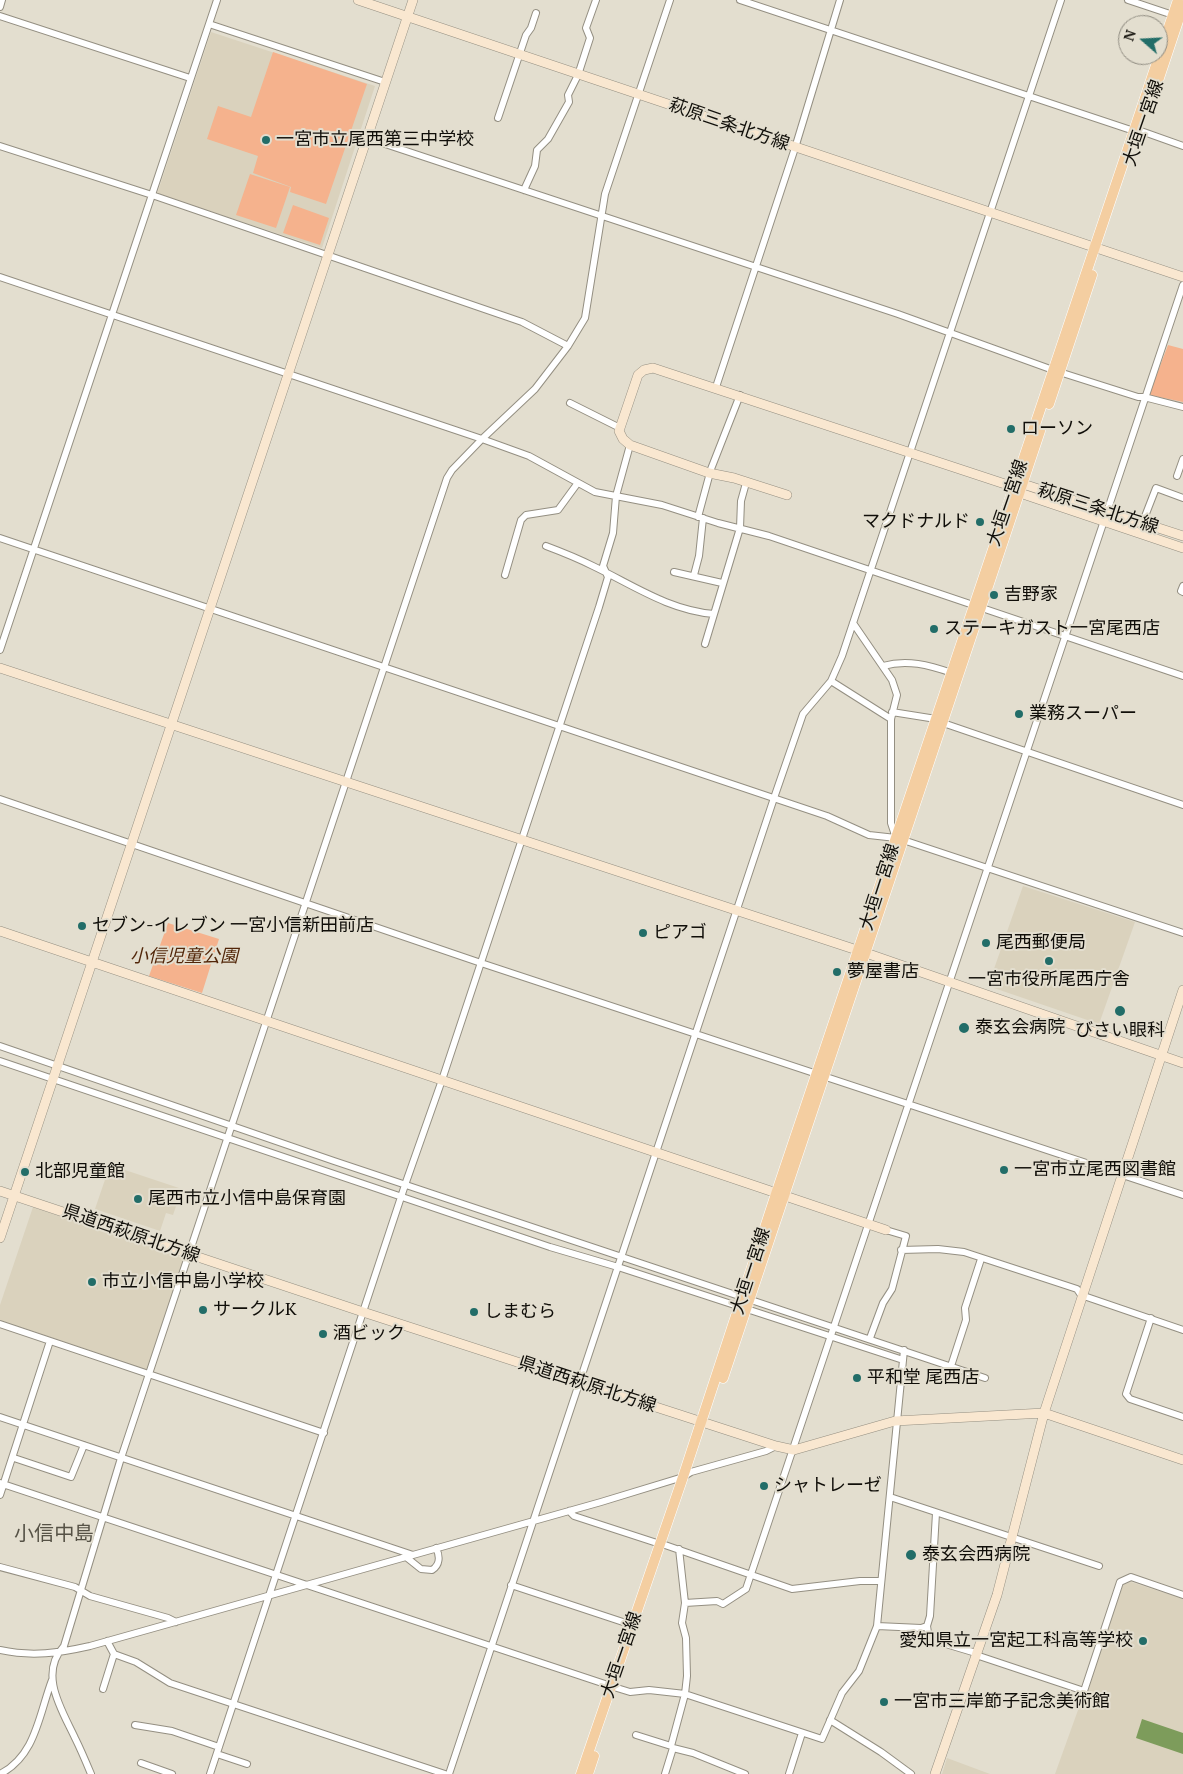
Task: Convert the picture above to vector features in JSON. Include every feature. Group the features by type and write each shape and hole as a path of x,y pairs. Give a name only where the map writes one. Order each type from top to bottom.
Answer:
{"main road":[{"name":"大垣一宮線","path":"940,721 952,673 1019,488 1098,247 1180,14 1178,0"},
{"name":"大垣一宮線","path":"588,1774 632,1626 687,1475 940,721 977,605"},
{"name":"大垣一宮線","path":"580,1774 614,1687 662,1544"}],"street":[{"path":"0,7 2,0"},
{"path":"0,650 217,0"},
{"name":"萩原三条北方線","path":"358,0 795,148 1183,276"},
{"path":"0,1238 413,0"},
{"path":"524,190 535,166 537,150 548,139 569,102 568,95 578,75 590,38 586,28 596,0"},
{"path":"0,1774 9,1770 25,1755 34,1736 53,1677 56,1654 64,1646 121,1458 447,478 452,470 482,439 535,389 568,346 585,318 605,194 669,0"},
{"path":"740,0 1183,146"},
{"path":"716,387 795,148 840,0"},
{"path":"107,1641 114,1654 136,1662 170,1683 447,1774 657,1152 774,798 804,714 831,680 853,623 1061,0"},
{"path":"1128,0 1180,14"},
{"path":"498,118 519,54 536,13"},
{"path":"0,16 190,78"},
{"path":"209,24 385,82"},
{"path":"367,138 898,314 1057,371 1138,397 1183,407"},
{"path":"0,146 328,254 522,322 568,346"},
{"path":"0,277 482,439 529,456 595,492 662,504 700,518 740,528 977,605 1183,676"},
{"path":"685,1603 717,1601 723,1604 746,1589 832,1337 949,981 1028,752 1104,516 1183,285"},
{"name":"萩原三条北方線","path":"620,428 638,375 644,370 653,368 716,387 1104,516 1183,548"},
{"path":"694,575 699,556 700,518 710,473 740,395"},
{"path":"570,403 620,428 622,439 630,445 710,473 734,478 787,495"},
{"path":"210,1774 405,1184 442,1080 599,607 608,577 603,566 613,532 616,496 630,445"},
{"path":"1178,476 1183,459"},
{"path":"705,644 740,528 741,501 746,483"},
{"path":"505,575 522,520 526,516 558,510 578,484"},
{"path":"1142,524 1156,488 1183,498"},
{"name":"萩原三条北方線","path":"1104,516 1142,524 1183,536"},
{"path":"0,538 774,798 826,816 869,835 900,839 1183,933"},
{"path":"546,546 606,572 656,599 678,608 714,614"},
{"path":"674,572 694,575 722,583"},
{"path":"1183,586 1183,592"},
{"path":"853,623 892,680 897,695 891,716 891,823 900,839"},
{"path":"883,666 910,662 952,673"},
{"path":"0,668 949,981 1183,1064"},
{"path":"831,680 891,716 940,721 1183,805"},
{"path":"0,799 820,1076 1183,1195"},
{"path":"0,931 267,1019 780,1195 906,1236 892,1289 883,1303 870,1338"},
{"path":"935,1774 997,1595 1044,1412 1081,1294 1183,990"},
{"path":"0,1046 985,1378"},
{"path":"0,1060 550,1247 618,1267 903,1360"},
{"name":"県道西萩原北方線","path":"0,1191 363,1312 776,1446 794,1450 898,1421 1044,1412 1183,1460"},
{"path":"901,1250 953,1250 1077,1289 1081,1294 1183,1330"},
{"path":"951,1366 966,1320 965,1308 981,1259"},
{"path":"1151,1318 1126,1394 1130,1399 1183,1417"},
{"path":"0,1324 324,1433"},
{"path":"0,1495 2,1484 14,1458 50,1341"},
{"path":"2,1484 630,1692 649,1690 685,1694 822,1740 842,1693 859,1671 877,1626 904,1350"},
{"path":"0,1417 296,1516 409,1556 421,1569 432,1570 438,1564 439,1558 436,1548"},
{"path":"14,1458 71,1477 84,1445"},
{"path":"0,1650 13,1653 56,1654 107,1641 569,1511 766,1451 776,1446"},
{"path":"890,1497 1099,1566"},
{"path":"569,1511 574,1516 679,1549 792,1589 860,1580 881,1581"},
{"path":"936,1513 930,1616 927,1626 929,1639 1084,1691 1120,1582 1131,1577 1183,1595"},
{"path":"665,1774 685,1694 687,1654 682,1623 685,1603 679,1549"},
{"path":"0,1567 82,1590 90,1596 176,1622"},
{"path":"511,1585 632,1626"},
{"path":"877,1626 921,1628 927,1626"},
{"path":"103,1689 114,1654"},
{"path":"53,1677 54,1692 59,1709 91,1774"},
{"path":"830,1720 882,1752 911,1774"},
{"path":"135,1725 172,1731 247,1764"},
{"path":"789,1774 802,1733"},
{"path":"636,1735 693,1753 745,1774"},
{"path":"141,1763 153,1771 172,1774"}],"shaded area":[{"name":"一宮市立尾西第三中学校","path":"211,32 375,86 322,248 157,194"},
{"name":"一宮市役所尾西庁舎","path":"1023,886 1135,922 1099,1024 988,986"},
{"name":"尾西市立小信中島保育園","path":"110,1165 182,1189 173,1215 166,1213 160,1231 95,1209"},
{"name":"市立小信中島小学校","path":"33,1207 184,1258 147,1370 0,1320 0,1305"},
{"name":"愛知県立一宮起工科高等学校","path":"1131,1582 1183,1599 1183,1774 1055,1774 1123,1585"},
{"path":"1142,1719 1183,1733 1183,1754 1136,1738"},
{"path":"947,1758 990,1774 942,1774"}],"green space":[{"path":"273,52 367,84 326,204 290,192 291,187 253,173 258,156 207,139 218,106 251,117"},
{"path":"250,174 290,187 276,228 236,215"},
{"path":"293,205 329,218 320,245 283,233"},
{"path":"1168,345 1183,349 1183,402 1149,395"},
{"name":"小信児童公園","path":"168,923 219,939 202,993 149,976"}],"place":[{"name":"一宮市立尾西第三中学校","path":"266,140"},
{"name":"ローソン","path":"1011,429"},
{"name":"マクドナルド","path":"980,522"},
{"name":"吉野家","path":"994,595"},
{"name":"ステーキガスト一宮尾西店","path":"934,629"},
{"name":"業務スーパー","path":"1019,714"},
{"name":"セブン-イレブン 一宮小信新田前店","path":"82,926"},
{"name":"ピアゴ","path":"643,933"},
{"name":"尾西郵便局","path":"986,943"},
{"name":"一宮市役所尾西庁舎","path":"1049,961"},
{"name":"夢屋書店","path":"837,972"},
{"name":"びさい眼科","path":"1120,1011"},
{"name":"泰玄会病院","path":"964,1028"},
{"name":"一宮市立尾西図書館","path":"1004,1170"},
{"name":"北部児童館","path":"25,1172"},
{"name":"尾西市立小信中島保育園","path":"138,1199"},
{"name":"市立小信中島小学校","path":"92,1282"},
{"name":"サークルK","path":"203,1310"},
{"name":"しまむら","path":"474,1312"},
{"name":"酒ビック","path":"323,1334"},
{"name":"平和堂 尾西店","path":"857,1378"},
{"name":"シャトレーゼ","path":"764,1486"},
{"name":"泰玄会西病院","path":"911,1555"},
{"name":"愛知県立一宮起工科高等学校","path":"1143,1641"},
{"name":"一宮市三岸節子記念美術館","path":"884,1702"}],"district":[{"name":"小信中島","path":"54,1534"}]}
